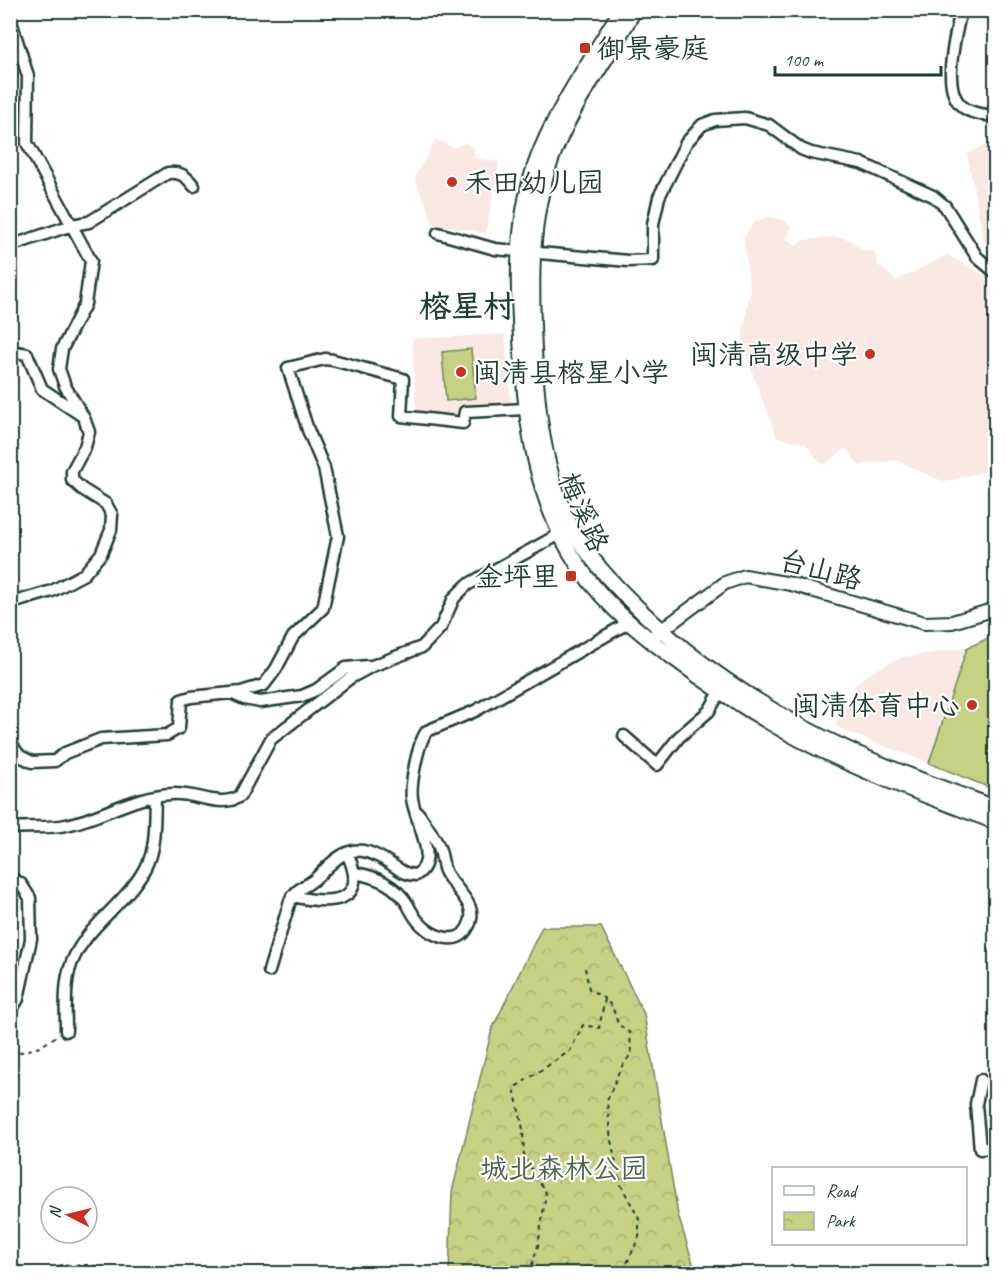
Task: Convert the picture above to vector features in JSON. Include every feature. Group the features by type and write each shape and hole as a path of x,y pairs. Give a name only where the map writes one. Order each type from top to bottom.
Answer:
{"main road":[{"name":"梅溪路","path":"621,10 553,125 540,152 529,188 521,334 526,409 541,484 560,534 593,587 628,623 720,692 750,711 875,775 996,822"},
{"name":"梅溪路","path":"634,10 560,136 544,182 526,252 539,414 551,475 570,523 586,550 618,588 662,630 713,670 814,733 874,761 996,808"}],"street":[{"path":"961,10 951,64 955,94 958,102 971,111 996,116"},
{"path":"10,18 28,76 27,144 91,261 85,304 62,349 59,369 65,386 84,418 89,432 72,471 72,480 106,504 112,515 111,530 101,554 84,574 52,591 15,602 10,607"},
{"path":"438,232 486,248 628,261 653,260 653,224 659,197 687,143 702,125 715,120 745,118 769,125 810,153 861,163 933,196 945,206 977,257 996,273"},
{"path":"10,246 72,225 89,222 168,172 179,172 194,186"},
{"path":"10,351 27,354 42,389 84,418"},
{"path":"10,743 20,756 32,762 55,761 65,753 101,739 167,735 178,728 181,700 241,692 264,685 276,669 293,637 323,608 338,536 324,468 308,430 288,368 333,360 403,379 400,416 463,423 465,412 526,409"},
{"path":"10,828 68,825 123,804 155,796 188,794 217,801 233,801 240,796 271,739 350,678 372,666 422,647 441,627 454,598 467,585 560,534"},
{"name":"台山路","path":"649,639 725,583 745,576 791,584 924,623 952,622 996,609"},
{"path":"270,972 292,896 299,888 315,879 331,863 347,853 368,851 404,874 420,873 426,863 427,850 413,805 411,789 421,741 426,730 475,711 628,623"},
{"path":"231,693 244,699 260,702 302,696 316,690 346,668 372,666"},
{"path":"624,736 657,765 679,737 709,711 720,692"},
{"path":"66,1030 66,985 72,961 83,943 145,868 152,848 155,796"},
{"path":"355,873 376,878 392,887 422,926 434,934 454,938 461,936 471,916 468,903 446,873 438,845 413,805"},
{"path":"292,896 331,900 345,897 352,888 355,873 347,853"},
{"path":"10,877 21,884 30,898 31,939 18,999 10,1012"},
{"path":"981,1080 976,1104 981,1149 996,1147"}],"path":[{"path":"585,968 589,989 612,1006 618,1024 630,1033 631,1054 620,1069 607,1101 611,1141 621,1185 639,1219 639,1237 622,1274"},
{"path":"529,1274 538,1246 546,1193 524,1157 523,1129 514,1088 570,1051 583,1025 599,1028 605,999"},
{"path":"10,1055 40,1047 66,1030"},
{"path":"10,1260 32,1274"},
{"path":"42,1274 61,1264 90,1265 132,1274"}],"shaded area":[{"name":"禾田幼儿园","path":"436,139 454,148 465,143 474,148 474,158 499,162 486,233 434,224 415,179"},
{"path":"995,141 995,266 987,256 967,154"},
{"name":"闽清高级中学","path":"769,217 783,220 792,227 786,238 796,246 805,240 835,237 848,239 866,252 874,251 878,265 896,281 947,255 995,280 995,469 944,482 896,460 859,465 846,448 825,464 820,462 806,444 777,437 743,348 750,291 744,238 750,227 758,220"},
{"name":"闽清县榕星小学","path":"505,334 511,405 461,408 459,418 416,410 412,339"},
{"path":"967,648 929,763 847,732 835,725 855,685 867,675 904,657"}],"green space":[{"path":"471,349 476,398 446,401 442,352"},
{"name":"闽清体育中心","path":"995,635 995,790 929,763 967,648"},
{"name":"城北森林公园","path":"542,927 601,927 644,1014 678,1215 696,1273 449,1273 452,1192 492,1029"}],"place":[{"name":"御景豪庭","path":"585,48"},
{"name":"禾田幼儿园","path":"452,182"},
{"name":"闽清高级中学","path":"870,354"},
{"name":"闽清县榕星小学","path":"461,372"},
{"name":"金坪里","path":"571,576"},
{"name":"闽清体育中心","path":"972,705"}],"district":[{"name":"榕星村","path":"467,306"}]}
